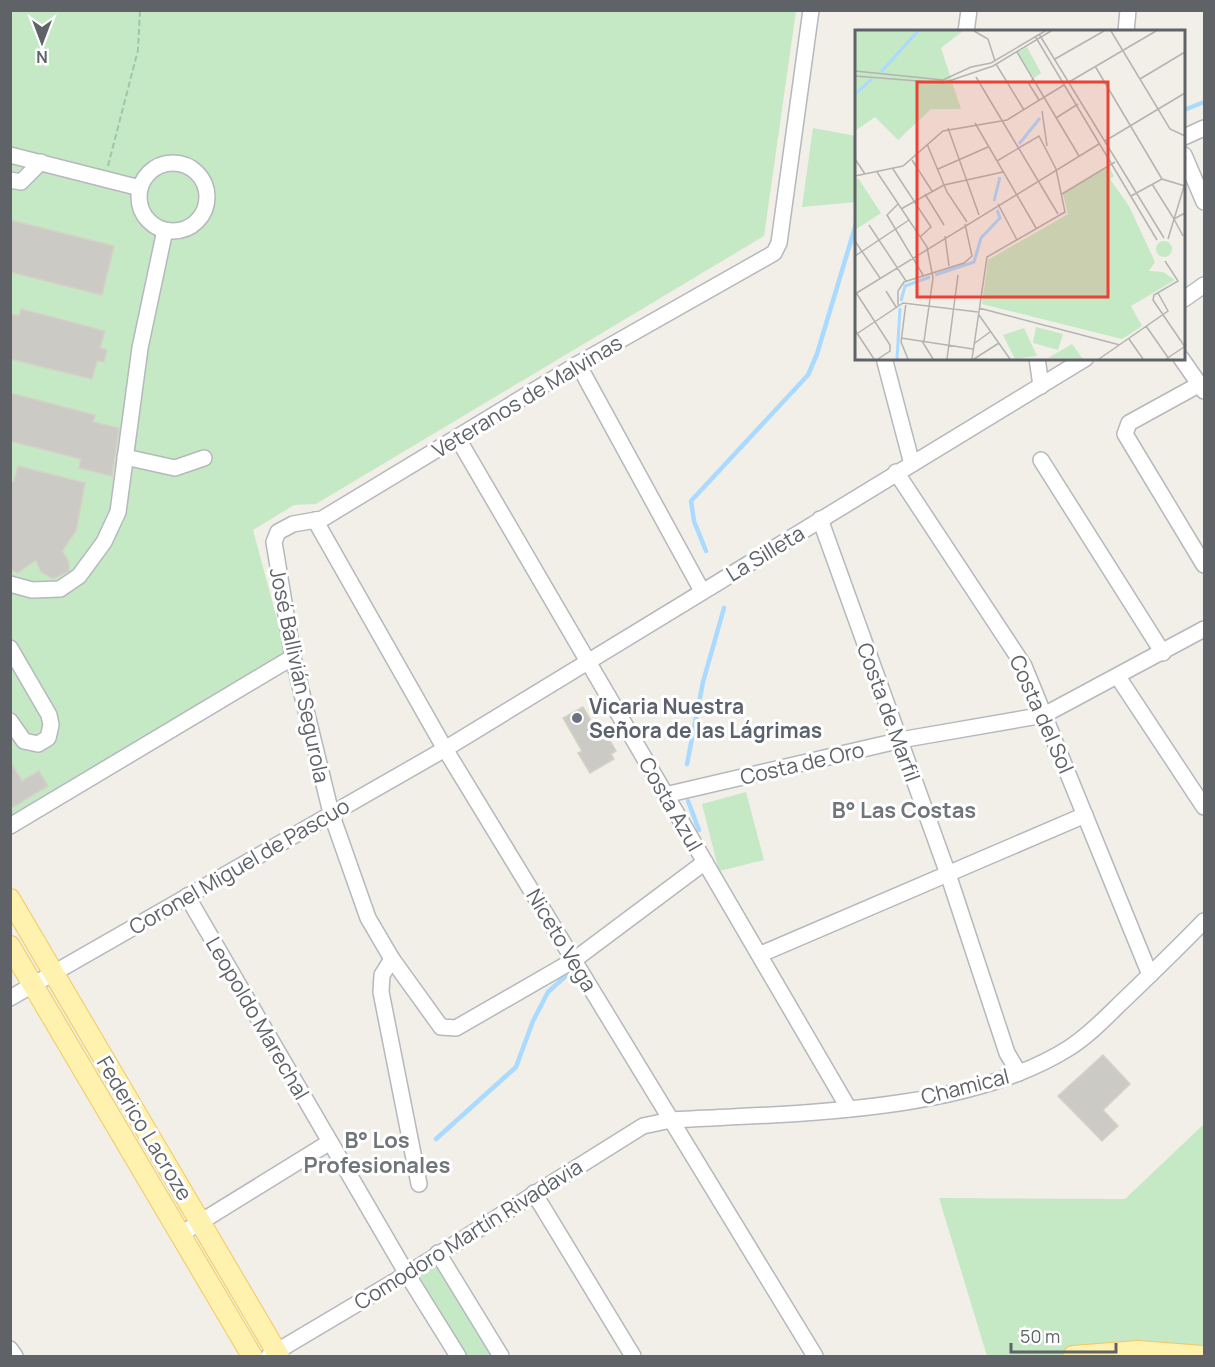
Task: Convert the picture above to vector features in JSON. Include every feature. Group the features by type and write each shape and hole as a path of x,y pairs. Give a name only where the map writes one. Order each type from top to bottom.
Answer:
{"main road":[{"name":"Federico Lacroze","path":"10,899 200,1221 275,1355"},
{"name":"Federico Lacroze","path":"10,946 252,1356"},
{"path":"1073,1356 1138,1351 1203,1356"}],"street":[{"name":"Veteranos de Malvinas","path":"274,542 278,532 293,524 322,519 578,364 774,253 779,243 811,10"},
{"path":"966,30 969,10"},
{"path":"1126,30 1128,10"},
{"path":"1185,137 1204,128"},
{"path":"10,155 140,188"},
{"path":"1185,157 1204,202"},
{"path":"10,180 21,182 41,162"},
{"path":"175,163 196,171 203,180 207,202 204,213 187,229 165,230 147,219 141,210 140,188 153,170 175,163"},
{"path":"10,584 32,590 60,588 79,576 104,542 118,512 140,348 165,230"},
{"path":"1185,298 1204,285"},
{"path":"885,360 912,464"},
{"path":"1037,360 1041,386"},
{"name":"La Silleta","path":"445,748 1083,360"},
{"path":"1182,360 1202,388 1129,423 1125,434 1127,442 1204,565"},
{"path":"578,364 702,591"},
{"name":"Costa Azul","path":"457,437 665,795 761,954 849,1109"},
{"path":"125,457 175,468 204,458"},
{"path":"1041,460 1163,653"},
{"name":"Costa del Sol","path":"896,472 1013,646 1024,666 1150,975"},
{"name":"Costa de Marfil","path":"820,519 948,874 1008,1053 1019,1073"},
{"name":"Niceto Vega","path":"315,520 445,748 814,1356"},
{"name":"José Ballivián Segurola","path":"274,542 293,657 331,813 368,918 392,959 441,1027 456,1028 574,960"},
{"name":"Costa de Oro","path":"665,795 900,741 1044,715 1204,629"},
{"path":"10,648 49,715 51,725 48,738 38,744 24,741 10,721"},
{"path":"10,826 293,657"},
{"path":"1118,677 1204,807"},
{"name":"Coronel Miguel de Pascuo","path":"10,998 445,748"},
{"path":"761,954 1085,815"},
{"path":"574,960 705,862"},
{"name":"Leopoldo Marechal","path":"187,896 407,1274 458,1356"},
{"name":"Chamical","path":"671,1120 849,1109 983,1086 1019,1073 1051,1059 1092,1031 1204,921"},
{"path":"392,959 382,975 381,992 419,1184"},
{"name":"Comodoro Martín Rivadavia","path":"275,1355 643,1126 671,1120"},
{"path":"181,1234 330,1142"},
{"path":"534,1193 633,1356"},
{"path":"438,1253 501,1356"},
{"path":"10,1349 15,1356"}],"path":[{"path":"105,179 138,50 140,10"}],"green space":[{"path":"10,11 796,11 764,236 316,504 294,505 253,530 286,653 11,816"},
{"path":"813,128 855,136 855,202 802,207"},
{"path":"746,792 764,860 719,871 702,804"},
{"path":"1204,1124 1204,1356 987,1356 939,1198 1125,1199"},
{"path":"438,1257 494,1356 461,1356 410,1274"}],"building":[{"path":"10,220 114,246 102,295 10,272"},
{"path":"21,309 105,331 100,348 107,350 104,362 97,361 92,379 10,359 10,314 19,316"},
{"path":"10,393 95,415 93,422 119,428 112,476 79,468 81,459 10,441"},
{"path":"18,466 85,483 76,531 62,551 69,562 69,571 53,579 41,572 36,560 18,573 10,569 10,483 14,481"},
{"path":"583,707 602,740 608,737 616,751 611,754 614,759 590,773 578,753 582,751 563,718"},
{"path":"10,762 22,781 39,771 48,786 10,809"},
{"path":"1103,1055 1130,1084 1103,1110 1118,1126 1102,1141 1058,1096"}],"waterway":[{"path":"1185,110 1204,102"},
{"path":"706,551 694,521 691,501 808,375 817,354 855,227"},
{"path":"687,764 703,682 724,608"},
{"path":"688,801 699,830"},
{"path":"436,1139 516,1067 533,1021 548,992 569,973"}],"place":[{"name":"Vicaria Nuestra Señora de las Lágrimas","path":"577,718"}],"district":[{"name":"B° Las Costas","path":"904,810"},
{"name":"B° Los Profesionales","path":"377,1152"}]}
